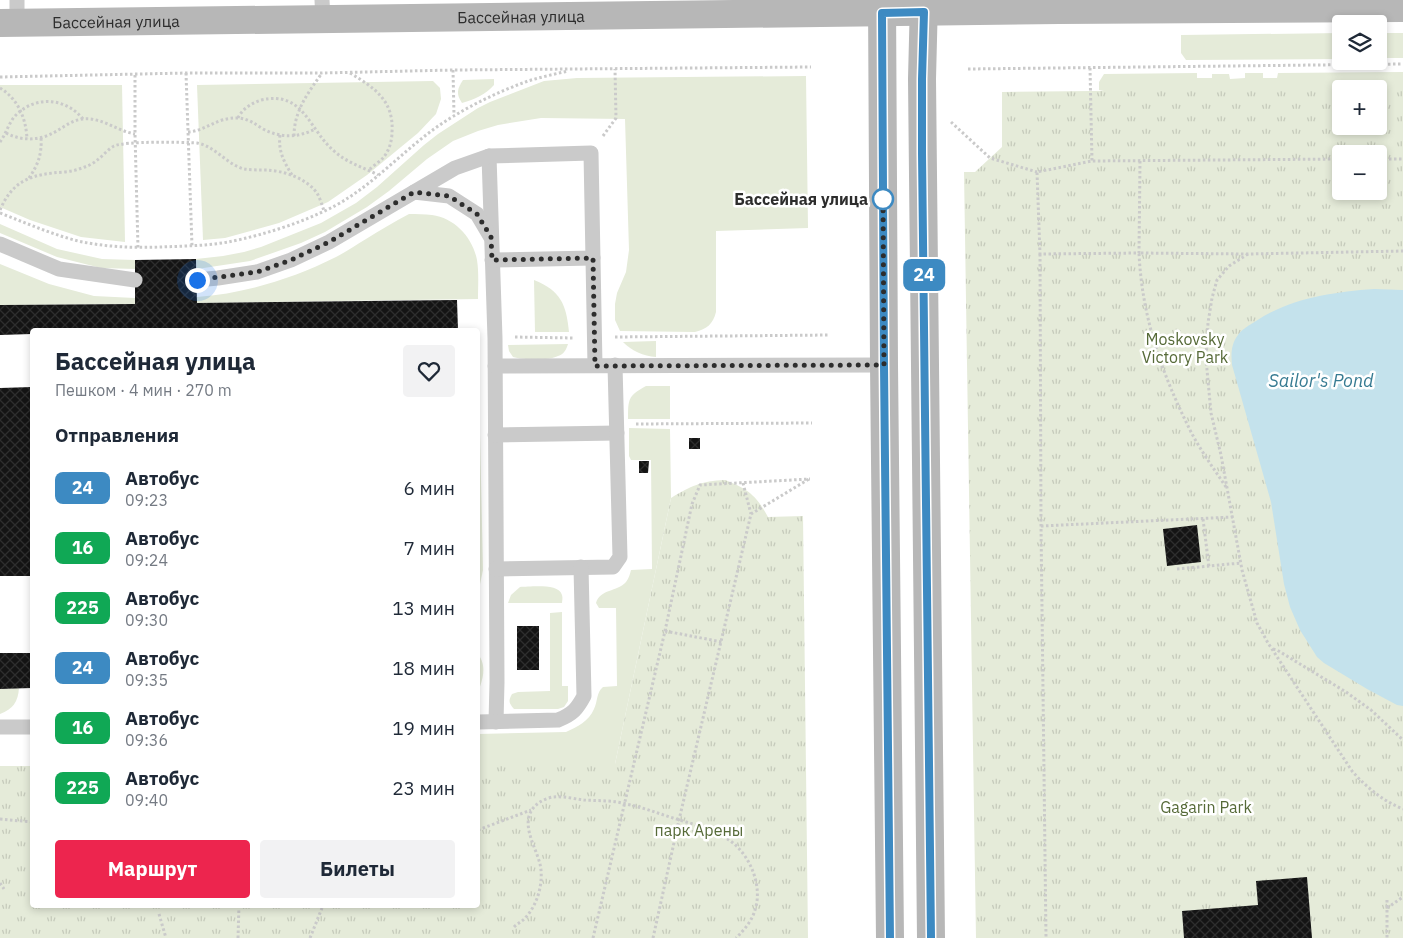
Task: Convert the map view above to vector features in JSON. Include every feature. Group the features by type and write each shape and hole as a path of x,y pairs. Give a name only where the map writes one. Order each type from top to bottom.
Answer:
{"main road":[{"name":"Бассейная улица","path":"11,16 322,10 882,6 1403,8"},
{"path":"882,6 890,938"},
{"path":"924,6 922,119 931,938"}],"lane":[{"path":"197,280 257,272 291,260 329,242 455,168 489,156 591,153 595,366"},
{"path":"489,156 495,366 496,722"},
{"path":"414,192 449,196 477,214 491,237"},
{"path":"0,244 59,269 135,280"},
{"path":"492,260 593,258"},
{"path":"496,569 613,567 620,557 615,365"},
{"path":"495,366 884,365"},
{"path":"495,435 617,428"},
{"path":"480,722 558,720 570,716 578,708 584,696 581,567"},
{"path":"0,727 30,726"}],"path":[{"path":"968,68 1403,64"},
{"path":"0,77 186,73 350,73 453,70 811,67"},
{"path":"1090,68 1092,161"},
{"path":"324,211 318,194 311,186 292,175 234,165 202,144 136,143 114,146 96,161 76,170 29,178 12,189 0,211 44,230 79,241 109,246 138,248 192,246 228,242 295,223 324,211 348,198 432,130 454,115 528,81 573,69"},
{"path":"591,153 616,118 616,69"},
{"path":"453,70 454,115"},
{"path":"186,73 192,246"},
{"path":"294,136 295,121 300,108 309,90 322,73"},
{"path":"350,73 378,92 388,106 391,116 392,135 387,151 384,157 368,170"},
{"path":"135,74 138,248"},
{"path":"0,88 14,100 21,111 27,139"},
{"path":"238,118 245,108 256,102 263,100 286,101 300,108 327,145 340,156 356,166 378,175"},
{"path":"0,142 15,116 38,102 52,101 66,105 77,112 83,119"},
{"path":"188,132 196,132 221,120 238,118 250,121 280,135 302,135 315,130"},
{"path":"6,133 11,136 27,139 41,138 68,124 83,119 95,120 111,125 125,133 135,134"},
{"path":"951,122 990,158 1037,172 1092,161 1332,160"},
{"path":"280,135 281,155 292,175"},
{"path":"29,178 39,162 41,138"},
{"path":"1387,159 1403,159"},
{"path":"1140,161 1139,253 1150,328 1165,375 1191,433 1226,488"},
{"path":"1037,172 1040,254 1040,526 1046,938"},
{"path":"1040,254 1248,254 1403,251"},
{"path":"1248,254 1229,266 1217,280 1208,323 1206,360 1211,414 1250,602 1257,623 1272,648 1352,771 1374,792 1403,810"},
{"path":"494,338 830,335"},
{"path":"617,428 812,423"},
{"path":"593,938 665,631 692,504 700,486 810,479 752,514"},
{"path":"653,938 679,820 752,514 743,483"},
{"path":"1040,526 1233,517"},
{"path":"1203,519 1209,567"},
{"path":"1198,532 1204,531"},
{"path":"1177,569 1241,563"},
{"path":"665,631 722,642"},
{"path":"1272,648 1346,692 1371,710 1403,740"},
{"path":"514,926 526,917 535,904 542,876 540,864 528,833 528,818 532,810 541,801 554,797 624,803 699,827 729,840 746,858 756,880 757,890 755,910 750,921 736,938"},
{"path":"480,829 532,810"},
{"path":"0,819 30,822"},
{"path":"0,883 4,889"},
{"path":"1387,908 1403,897"},
{"path":"1387,900 1387,938"},
{"path":"238,938 239,908"},
{"path":"310,938 322,908"},
{"path":"160,914 166,938"}],"green space":[{"path":"1332,33 1332,59 1186,60 1181,53 1181,35"},
{"path":"1387,33 1403,33 1403,58 1387,58"},
{"path":"1403,72 1403,152 1387,149 1387,145 1369,145 1099,90 1099,82 1104,74 1197,73 1197,78 1212,78 1212,74 1229,74 1230,79 1245,78 1245,73 1263,73 1263,78 1277,78 1278,73"},
{"path":"806,76 808,228 716,231 716,312 711,323 699,331 620,331 615,320 617,293 626,272 629,250 625,119 541,118 498,125 478,131 453,141 427,159 367,207 325,232 301,243 250,261 197,269 196,259 244,252 321,223 356,203 438,134 478,108 544,81 577,78"},
{"path":"494,79 494,85 487,91 462,103 458,92 463,80"},
{"path":"433,81 440,88 441,99 436,114 418,133 367,175 328,202 279,223 225,238 203,240 197,85"},
{"path":"0,85 122,85 125,242 81,237 30,220 0,207"},
{"name":"Moskovsky Victory Park","path":"1387,88 1403,88 1403,938 976,938 964,172 975,172 1002,147 1002,92 1332,89 1332,135 1387,135"},
{"path":"409,214 440,217 462,230 472,244 477,260 478,299 197,303 197,297 233,292 268,284 303,272 340,255"},
{"path":"0,224 57,249 102,259 135,260 135,269 101,268 57,257 0,233"},
{"path":"0,264 49,284 94,296 135,298 135,304 0,305"},
{"path":"534,280 556,294 564,306 569,332 535,332"},
{"path":"656,341 656,357 638,352 623,342"},
{"path":"568,344 564,352 554,358 536,360 513,357 508,345"},
{"path":"646,386 670,386 670,419 628,419 630,399"},
{"path":"629,428 670,429 671,498 615,764 480,903 480,734 566,732 578,726 589,717 599,692 603,687 617,686 616,608 599,608 596,603 601,595 618,588 626,582 631,570 652,569 651,460 631,460 629,456"},
{"path":"480,434 483,570 480,584"},
{"name":"парк Арены","path":"725,480 740,486 755,498 768,517 803,516 808,938 0,938 0,766 30,766 30,908 480,908 480,764 615,764 671,498 684,490 709,482"},
{"path":"544,586 556,589 562,595 562,603 508,603 511,595 520,587"},
{"path":"562,612 562,686 568,686 568,701 564,707 558,709 514,709 510,702 512,694 518,692 550,691 550,613"},
{"path":"480,657 483,668 480,686"},
{"path":"19,688 14,704 0,714 0,689"}],"water":[{"name":"Sailor's Pond","path":"1374,289 1403,290 1403,706 1397,705 1367,689 1324,663 1317,657 1300,630 1290,607 1284,584 1271,502 1232,365 1233,346 1236,338 1244,329 1269,313 1298,302 1328,294"}],"building":[{"path":"196,259 197,303 457,300 458,328 30,328 30,334 0,335 0,305 135,304 135,260"},
{"path":"30,387 30,576 0,576 0,388"},
{"path":"689,438 700,438 700,449 689,449"},
{"path":"639,461 649,461 648,473 639,473"},
{"path":"1197,525 1201,562 1167,566 1163,529"},
{"path":"517,626 539,626 539,670 517,670"},
{"path":"0,653 30,653 30,688 0,689"},
{"path":"1307,877 1312,938 1184,938 1182,911 1258,905 1256,881"}],"bus line":[{"name":"24","path":"890,938 882,13 924,12 922,153 931,938"}],"place":[{"name":"Бассейная улица","path":"883,199"}],"route":[{"path":"197,280 257,272 291,260 329,242 414,192 449,196 477,214 491,237 492,260 593,258 595,366 884,365 883,197 883,199"}],"park label":[{"name":"Gagarin Park","path":"1206,807"}]}
